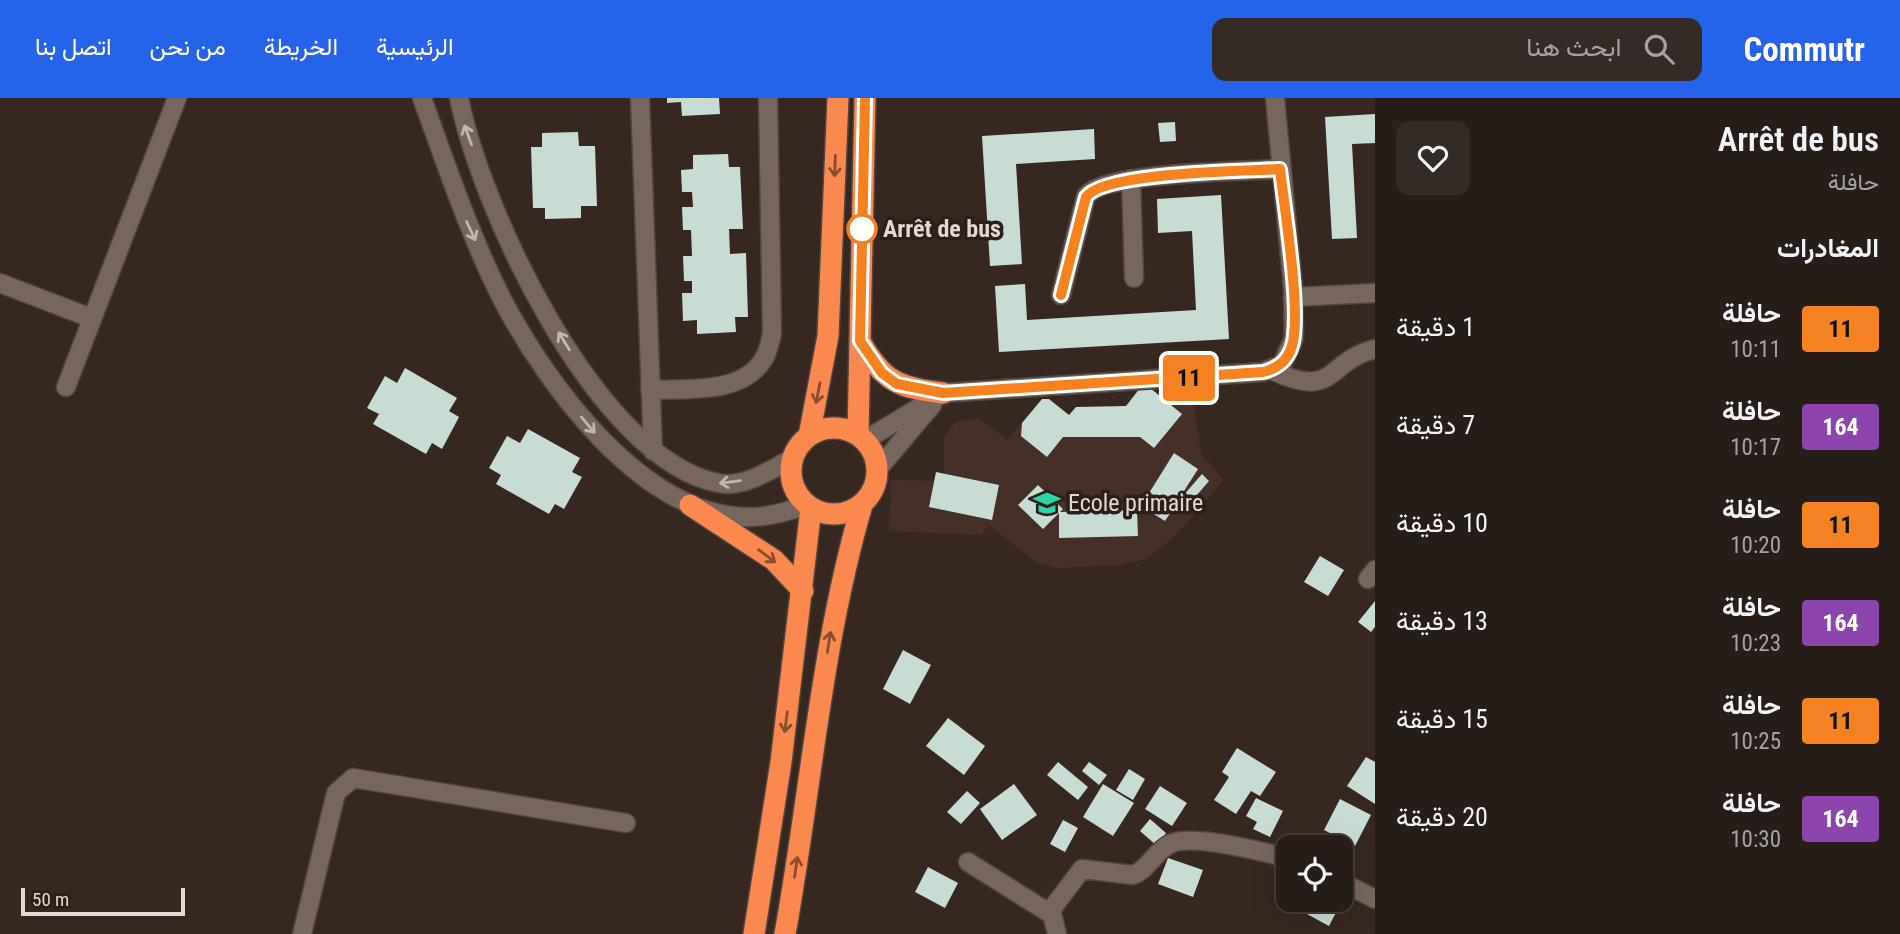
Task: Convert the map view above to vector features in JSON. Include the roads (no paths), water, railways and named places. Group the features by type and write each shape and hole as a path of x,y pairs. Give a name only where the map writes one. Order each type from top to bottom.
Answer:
{"highway":[{"path":"754,934 763,887 803,591 808,506 793,484 793,458 809,436 828,336 838,98"},
{"path":"860,436 865,98"},
{"path":"860,341 882,373 897,384 943,393"},
{"path":"785,934 831,631 843,569 862,505 871,495 878,469 873,452 860,436 833,428 809,436"},
{"path":"691,505 774,560 803,591"},
{"path":"808,506 837,515 862,505"}],"street":[{"path":"66,387 177,98"},
{"path":"422,98 465,217 504,302 553,383 597,435 649,481 691,505 743,517 784,513 808,506"},
{"path":"459,98 464,122 492,201 526,275 564,343 612,411 653,451 687,472 720,484 752,479 793,458"},
{"path":"640,98 653,451"},
{"path":"650,390 725,386 749,373 763,360 772,334 768,98"},
{"path":"860,436 872,436 943,393 1271,370 1282,364 1294,338 1293,297 1275,98"},
{"path":"1061,295 1086,197 1091,190 1131,179 1280,169"},
{"path":"1131,179 1135,278"},
{"path":"0,283 91,318"},
{"path":"1293,297 1375,293"},
{"path":"1271,370 1292,380 1317,382 1375,349"},
{"path":"878,469 943,393"},
{"path":"302,934 336,793 353,778 626,823"},
{"path":"1051,910 1082,869 1133,875 1140,873 1157,852 1179,840 1244,846 1276,855"},
{"path":"968,862 1040,909 1051,910"},
{"path":"1353,888 1375,899"},
{"path":"1051,910 1057,934"}],"place":[{"name":"Arrêt de bus","path":"862,229"},
{"name":"Ecole primaire","path":"1047,503"}]}
